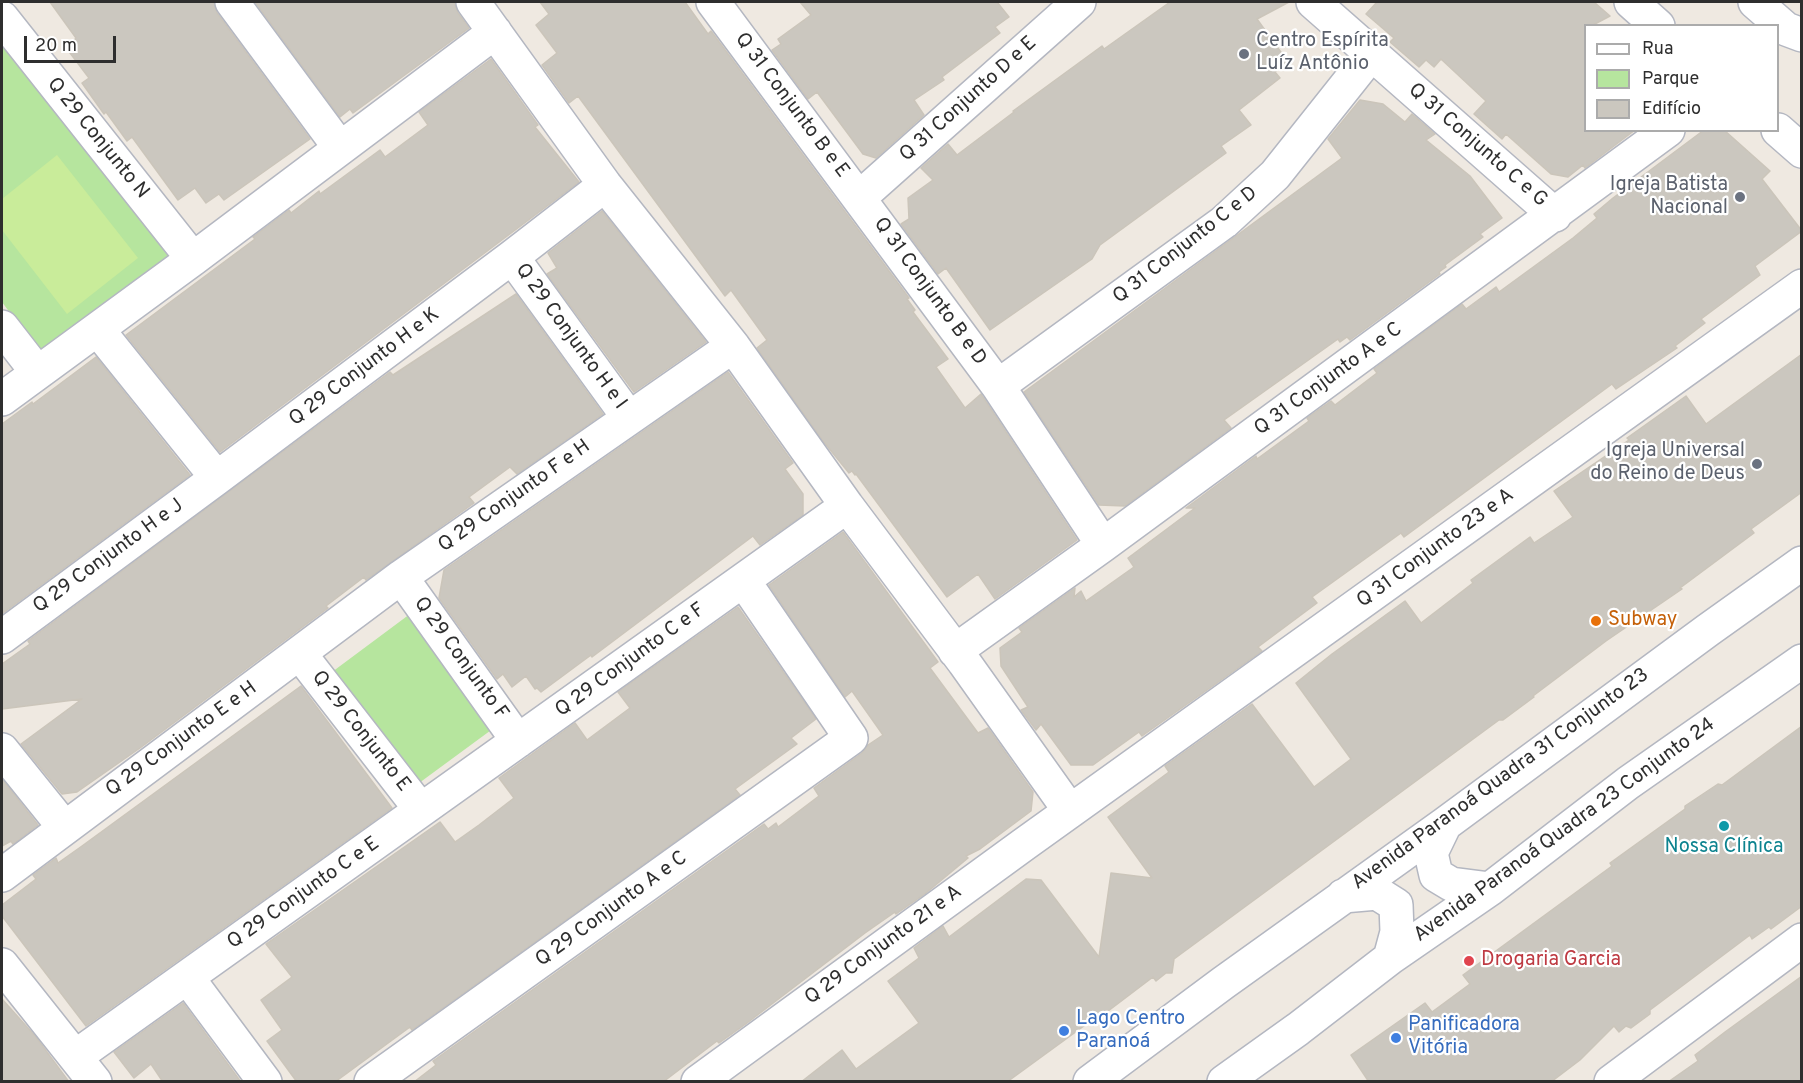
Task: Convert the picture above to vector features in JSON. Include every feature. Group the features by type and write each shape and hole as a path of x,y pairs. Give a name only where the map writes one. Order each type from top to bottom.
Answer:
{"street":[{"path":"232,2 340,148"},
{"path":"473,2 604,185 733,346 1070,812"},
{"name":"Q 31 Conjunto D e E","path":"859,198 1079,2"},
{"name":"Q 31 Conjunto C e G","path":"1313,2 1555,215"},
{"path":"1631,2 1656,24"},
{"path":"1755,2 1786,28 1802,35"},
{"name":"Q 31 Conjunto B e E","path":"725,6 859,198"},
{"name":"Q 29 Conjunto N","path":"2,18 194,259"},
{"path":"2,399 194,259 495,32"},
{"name":"Q 31 Conjunto C e D","path":"998,386 1224,222 1275,175 1372,53"},
{"path":"1779,131 1802,151"},
{"name":"Q 31 Conjunto A e C","path":"955,651 1555,215 1665,132"},
{"name":"Q 29 Conjunto H e K","path":"217,478 512,257 604,185"},
{"name":"Q 31 Conjunto B e D","path":"859,198 998,386 1103,545"},
{"name":"Q 29 Conjunto H e I","path":"512,257 629,417"},
{"name":"Q 31 Conjunto 23 e A","path":"1070,812 1802,286"},
{"path":"2,327 37,372"},
{"path":"98,330 217,478"},
{"name":"Q 29 Conjunto F e H","path":"300,654 401,578 733,346"},
{"name":"Q 29 Conjunto H e J","path":"2,637 217,478"},
{"name":"Q 29 Conjunto C e F","path":"421,810 847,506"},
{"name":"Avenida Paranoá Quadra 31 Conjunto 23","path":"1090,1082 1342,896 1445,824 1802,563"},
{"name":"Q 29 Conjunto F","path":"401,578 519,741"},
{"name":"Q 29 Conjunto A e C","path":"371,1082 851,738 743,580"},
{"name":"Q 29 Conjunto E","path":"300,654 421,810"},
{"name":"Q 29 Conjunto E e H","path":"2,875 300,654"},
{"name":"Avenida Paranoá Quadra 23 Conjunto 24","path":"1224,1082 1390,958 1490,889 1628,783 1802,662"},
{"path":"2,750 64,827"},
{"name":"Q 29 Conjunto C e E","path":"85,1069 187,977 421,810"},
{"name":"Q 29 Conjunto 21 e A","path":"698,1082 1070,812"},
{"path":"1445,824 1431,853 1436,875 1451,884 1490,889"},
{"path":"1342,896 1377,893 1396,905 1397,932 1390,958"},
{"path":"1611,1082 1802,940"},
{"path":"2,965 85,1069"},
{"path":"187,977 265,1082"}],"green space":[{"path":"2,28 182,255 43,358 2,302"},
{"path":"57,155 138,258 67,314 2,230 2,199"},
{"path":"414,611 498,725 415,786 332,672"}],"building":[{"path":"50,2 214,2 217,13 310,139 224,200 219,194 206,203 195,188 178,200 132,137 127,141 82,83 89,78 67,49 76,38"},
{"path":"255,2 454,2 458,13 469,28 353,113 350,109 340,117"},
{"path":"540,2 685,2 708,34 711,31 909,298 907,299 915,310 913,312 948,359 936,367 965,408 981,394 1077,540 995,599 978,574 947,597 856,474 852,471 849,473 823,441 757,348 767,340 731,290 725,296 578,96 569,103 542,65 557,53 536,25 549,14"},
{"path":"800,2 997,2 1009,17 995,27 1000,33 942,77 944,80 914,100 924,115 876,158 863,154 817,92 808,99 772,50 781,44 778,39 811,15"},
{"path":"1170,2 1289,2 1257,19 1288,62 1275,72 1280,78 1239,110 1251,125 1221,146 1226,153 1100,245 1092,259 990,330 946,268 938,274 901,224 909,219 908,198 933,180 921,168 948,144 957,155 1102,46 1104,49"},
{"path":"1377,2 1594,2 1610,16 1595,24 1584,24 1584,132 1632,132 1585,168 1583,165 1568,177 1551,174 1506,134 1502,139 1474,114 1486,101 1441,59 1434,67 1426,60 1419,67 1390,42 1394,38 1366,14"},
{"path":"491,59 538,125 535,127 579,182 220,452 126,335 255,239 253,237 289,210 291,213 319,191 320,194 380,150 385,157 428,125 419,112"},
{"path":"1360,100 1383,104 1405,122 1412,114 1435,134 1426,140 1470,176 1502,218 1480,234 1483,237 1445,265 1446,267 1439,272 1440,274 1350,340 1347,337 1340,342 1338,339 1224,420 1231,428 1125,506 1099,505 1024,392 1342,158 1328,139"},
{"path":"1701,132 1726,132 1770,171 1762,179 1802,231 1755,266 1760,275 1701,319 1705,323 1675,346 1677,348 1616,389 1612,384 1404,537 1401,533 1312,597 1317,603 1258,647 1262,651 1142,736 1139,732 1093,765 1071,765 1041,724 1036,730 1021,710 1028,707 1001,666 1000,648 1022,632 1019,628 1075,588 1074,597 1081,591 1086,601 1134,567 1128,558 1195,508 1186,508 1256,456 1257,459 1309,421 1307,418 1331,401 1335,405 1377,373 1374,369 1462,304 1466,309 1496,287 1499,292 1573,238 1597,218 1594,214"},
{"path":"602,211 706,342 634,392 547,274 557,268 548,253"},
{"path":"516,294 603,414 517,474 510,467 469,497 474,503 366,580 364,577 326,606 328,608 140,748 77,792 62,794 21,744 82,699 2,709 2,664 30,644 28,641 390,372 393,375"},
{"path":"1802,354 1802,492 1751,529 1754,533 1680,588 1682,589 1606,641 1503,720 1499,720 1174,959 1172,973 1166,973 1156,981 1153,977 1091,1024 1088,1023 1007,1082 801,1082 842,1050 856,1069 919,1023 888,981 919,958 914,948 943,926 949,937 1026,879 1041,880 1099,957 1111,873 1152,878 1108,817 1169,772 1165,766 1252,704 1314,787 1351,759 1296,683 1405,601 1421,623 1473,583 1471,580 1530,537 1534,543 1573,517 1554,491 1629,440 1627,438 1686,396 1706,424"},
{"path":"96,357 190,475 3,613 2,424"},
{"path":"728,372 793,463 785,469 803,494 803,515 760,545 753,536 592,657 591,655 541,692 535,689 526,676 512,687 503,674 497,679 439,598 444,570"},
{"path":"843,532 938,662 930,668 978,733 988,728 1033,792 1031,811 980,849 966,856 968,858 926,893 865,933 747,1023 719,1043 717,1041 663,1082 414,1082 436,1065 433,1061 764,824 768,829 776,823 778,827 819,796 814,788 883,735 852,691 845,697 769,585"},
{"path":"738,607 816,719 791,738 797,744 735,789 740,795 412,1030 410,1027 335,1082 297,1082 267,1041 282,1030 261,1000 292,977 266,944 440,822 455,842 479,825 514,798 499,778 575,723 587,740 630,708 618,692"},
{"path":"301,686 392,808 86,1026 2,916 2,905 36,879 33,875 56,858 58,863"},
{"path":"1802,726 1802,906 1771,929 1769,927 1752,939 1750,935 1650,1010 1650,1014 1631,1028 1626,1026 1619,1032 1614,1026 1580,1060 1551,1082 1369,1082 1351,1055 1425,1003 1432,1012 1470,984 1463,975 1612,866 1610,863 1685,809 1685,806 1718,784 1722,785"},
{"path":"2,779 38,825 13,844 11,841 2,846"},
{"path":"1802,976 1802,1082 1668,1082 1698,1061 1695,1055"},
{"path":"2,999 36,1037 69,1082 2,1082"},
{"path":"183,1003 241,1082 163,1082 151,1064 134,1078 114,1052"}],"place":[{"name":"Centro Espírita Luíz Antônio","path":"1244,54"},
{"name":"Igreja Batista Nacional","path":"1740,197"},
{"name":"Igreja Universal do Reino de Deus","path":"1757,464"},
{"name":"Subway","path":"1596,621"},
{"name":"Nossa Clínica","path":"1724,826"},
{"name":"Drogaria Garcia","path":"1469,961"},
{"name":"Lago Centro Paranoá","path":"1064,1031"},
{"name":"Panificadora Vitória","path":"1396,1038"}]}
